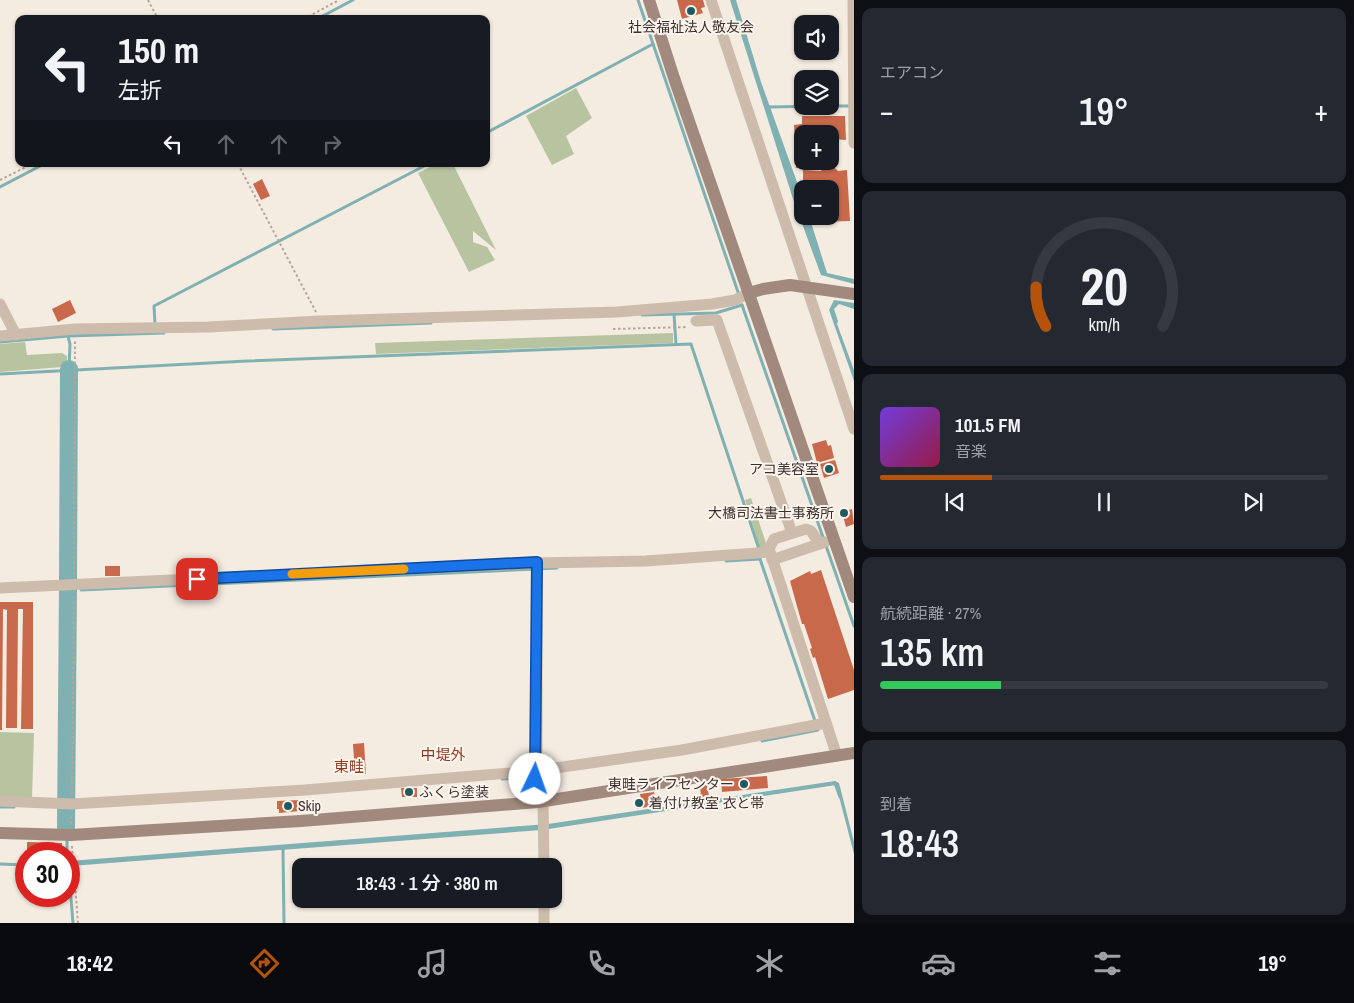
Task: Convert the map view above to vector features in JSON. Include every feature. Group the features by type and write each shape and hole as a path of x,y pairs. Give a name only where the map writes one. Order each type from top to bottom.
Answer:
{"street":[{"path":"649,0 674,78 749,293 826,542 854,597"},
{"path":"711,0 854,430"},
{"path":"852,0 854,143"},
{"path":"0,336 75,329 208,327 321,321 645,310 712,304 735,300 749,293 790,285 854,294"},
{"path":"0,304 16,335"},
{"path":"696,321 717,320 792,532"},
{"path":"826,542 806,529 774,539 765,555 837,756"},
{"path":"0,588 74,588 765,555 826,542"},
{"path":"537,567 535,774 544,827 544,858"},
{"path":"0,802 68,804 535,774 682,750 826,723"},
{"path":"0,833 71,835 302,821 541,802 854,753"},
{"path":"544,908 544,923"}],"path":[{"path":"148,0 156,15"},
{"path":"311,15 339,0"},
{"path":"0,180 26,167"},
{"path":"240,167 321,321"},
{"path":"613,329 677,327"},
{"path":"68,804 74,588 75,339"},
{"path":"71,835 78,923"}],"green space":[{"path":"576,88 592,118 566,136 574,154 552,165 526,116"},
{"path":"430,167 454,167 496,250 473,231 473,242 487,247 495,260 469,272 418,173"},
{"path":"673,333 673,343 376,354 375,343"},
{"path":"25,342 27,355 62,353 67,356 67,362 62,367 0,372 0,344"},
{"path":"751,498 766,543 765,549 760,549 745,500"},
{"path":"0,732 34,733 32,799 0,798"}],"water":[{"path":"730,0 736,0 761,82 796,180 794,180 794,202"},
{"path":"803,225 812,225 827,273 854,279 854,284 821,275"},
{"path":"834,300 854,303 854,309 839,304 834,309 838,321 837,324 854,370 854,381 829,310"},
{"path":"835,781 839,783 854,842 854,854 836,785 542,830 80,865 80,860 548,824"}],"building":[{"name":"社会福祉法人敬友会","path":"677,0 703,0 705,7 701,8 703,13 682,19"},
{"path":"802,116 845,116 846,140 839,139 839,125 794,125 802,124"},
{"path":"803,170 847,170 850,221 839,221 839,180 803,180"},
{"path":"262,179 270,196 261,200 253,184"},
{"path":"70,300 76,313 58,322 52,309"},
{"path":"826,440 828,446 831,445 834,458 817,463 812,444"},
{"path":"835,460 839,473 824,478 820,464"},
{"path":"852,509 854,524 846,527 842,512"},
{"path":"105,566 120,566 120,576 105,576"},
{"path":"821,570 854,670 854,690 828,699 815,657 813,658 810,649 812,648 804,624 802,624 790,581 810,571 811,574"},
{"path":"0,602 33,602 33,729 21,729 23,609 18,609 17,728 6,728 7,610 3,609 2,730 0,730"},
{"path":"364,743 366,774 355,774 353,744"},
{"name":"東畦ライフセンター","path":"767,776 768,788 722,792 721,779"},
{"path":"707,785 709,796 701,797 700,786"},
{"path":"401,788 417,788 417,797 402,797"},
{"path":"654,792 656,805 637,809 636,800 641,799 640,794"},
{"path":"300,800 300,811 279,813 279,809 277,809 277,801"}],"waterway":[{"path":"325,15 353,0"},
{"path":"638,0 738,292"},
{"path":"490,131 653,44"},
{"path":"839,106 849,106"},
{"path":"769,107 794,107"},
{"path":"0,187 38,167"},
{"path":"155,324 154,306 422,167"},
{"path":"742,305 854,626"},
{"path":"642,315 716,313 742,305"},
{"path":"674,314 676,344"},
{"path":"273,329 431,323"},
{"path":"0,342 68,336 164,333"},
{"path":"68,336 70,344 69,369"},
{"path":"0,374 247,361 691,344 759,549 760,559 815,721"},
{"path":"68,579 69,369"},
{"path":"726,561 760,559"},
{"path":"81,590 557,568"},
{"path":"66,829 68,588"},
{"path":"762,741 818,730 817,728"},
{"path":"502,779 533,777"},
{"path":"835,783 840,797"},
{"path":"0,807 14,807"},
{"path":"283,849 284,923"},
{"path":"0,864 15,865"},
{"path":"72,907 73,923"}],"slow traffic":[{"path":"292,574 404,569"}],"place":[{"name":"社会福祉法人敬友会","path":"691,11"},
{"name":"アコ美容室","path":"829,469"},
{"name":"大橋司法書士事務所","path":"844,513"},
{"name":"東畦ライフセンター","path":"744,784"},
{"name":"ふくら塗装","path":"409,792"},
{"name":"着付け教室 衣と帯","path":"639,803"},
{"name":"Skip","path":"288,806"}],"district":[{"name":"中堤外","path":"443,755"},
{"name":"東畦","path":"349,767"}],"route":[{"path":"197,579 537,562 535,779"}]}
